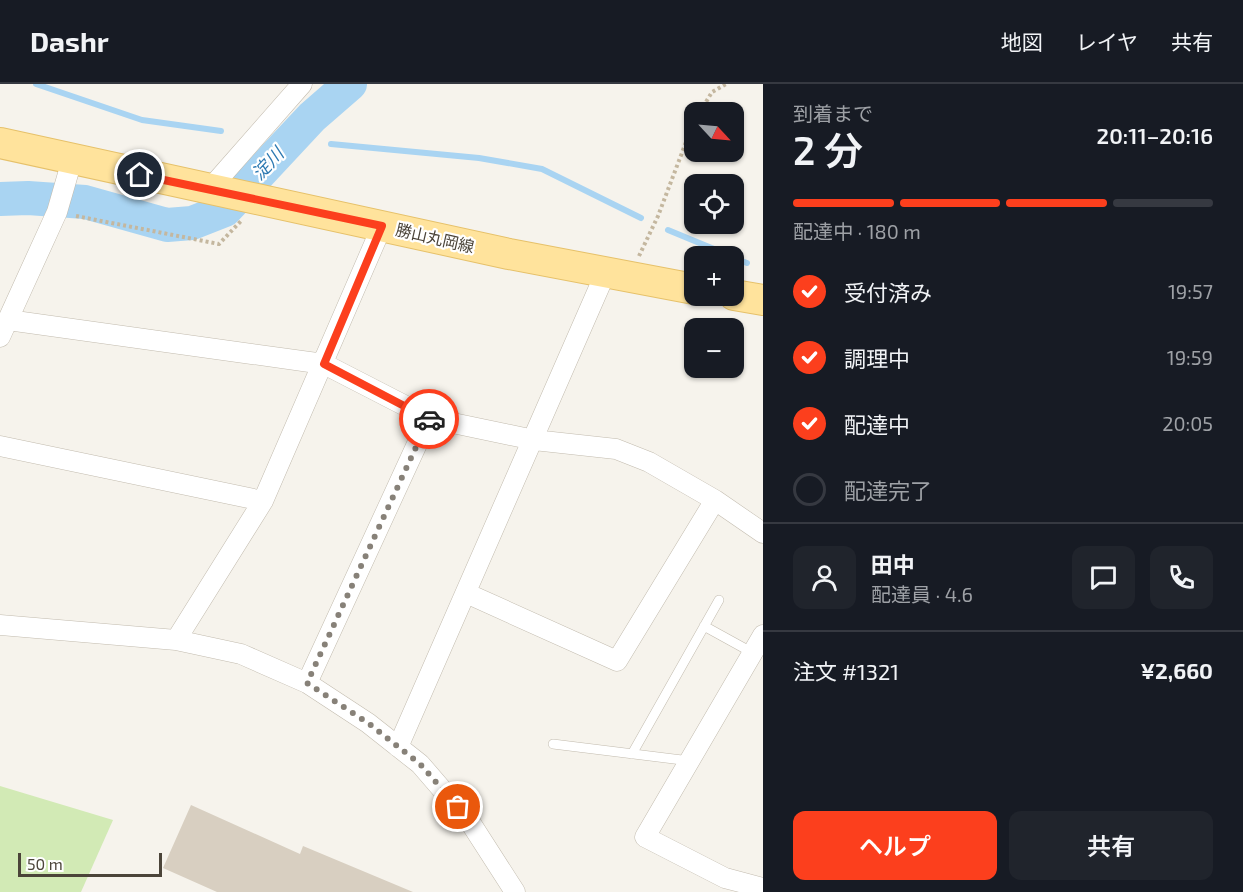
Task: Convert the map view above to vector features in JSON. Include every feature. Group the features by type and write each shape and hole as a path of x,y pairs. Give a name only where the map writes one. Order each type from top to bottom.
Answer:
{"main road":[{"name":"勝山丸岡線","path":"0,143 70,168 258,200 617,276 684,287"},
{"path":"744,297 763,300"}],"street":[{"path":"214,192 302,84"},
{"path":"70,168 57,212 4,328 324,364 429,418 534,440 616,449 649,462 715,500 763,533"},
{"path":"176,640 263,501 382,226"},
{"path":"398,747 534,440 617,276"},
{"path":"307,683 429,418"},
{"path":"0,446 263,501"},
{"path":"466,593 617,661 715,500"},
{"path":"0,625 176,640 241,654 307,683 368,723 420,764 470,822 515,892"},
{"path":"763,635 645,837 724,878 763,888"}],"lane":[{"path":"632,754 719,600"},
{"path":"704,626 753,653"},
{"path":"553,744 690,761"}],"path":[{"path":"706,102 712,92 726,84"},
{"path":"617,276 658,216 684,147"},
{"path":"57,212 219,244 258,200"}],"green space":[{"path":"0,786 113,820 81,892 0,892"}],"building":[{"path":"191,805 300,854 303,846 413,892 217,892 163,868"}],"waterway":[{"path":"36,84 142,120 221,131"},
{"name":"淀川","path":"0,199 28,198 85,202 167,225 192,223 225,210 312,117 350,84"},
{"path":"331,144 479,158 542,169 641,218"},
{"path":"668,230 707,246"}],"way so far":[{"path":"429,419 307,683 368,723 420,764 458,807"}],"route":[{"path":"140,175 382,226 324,364 429,419"}]}
